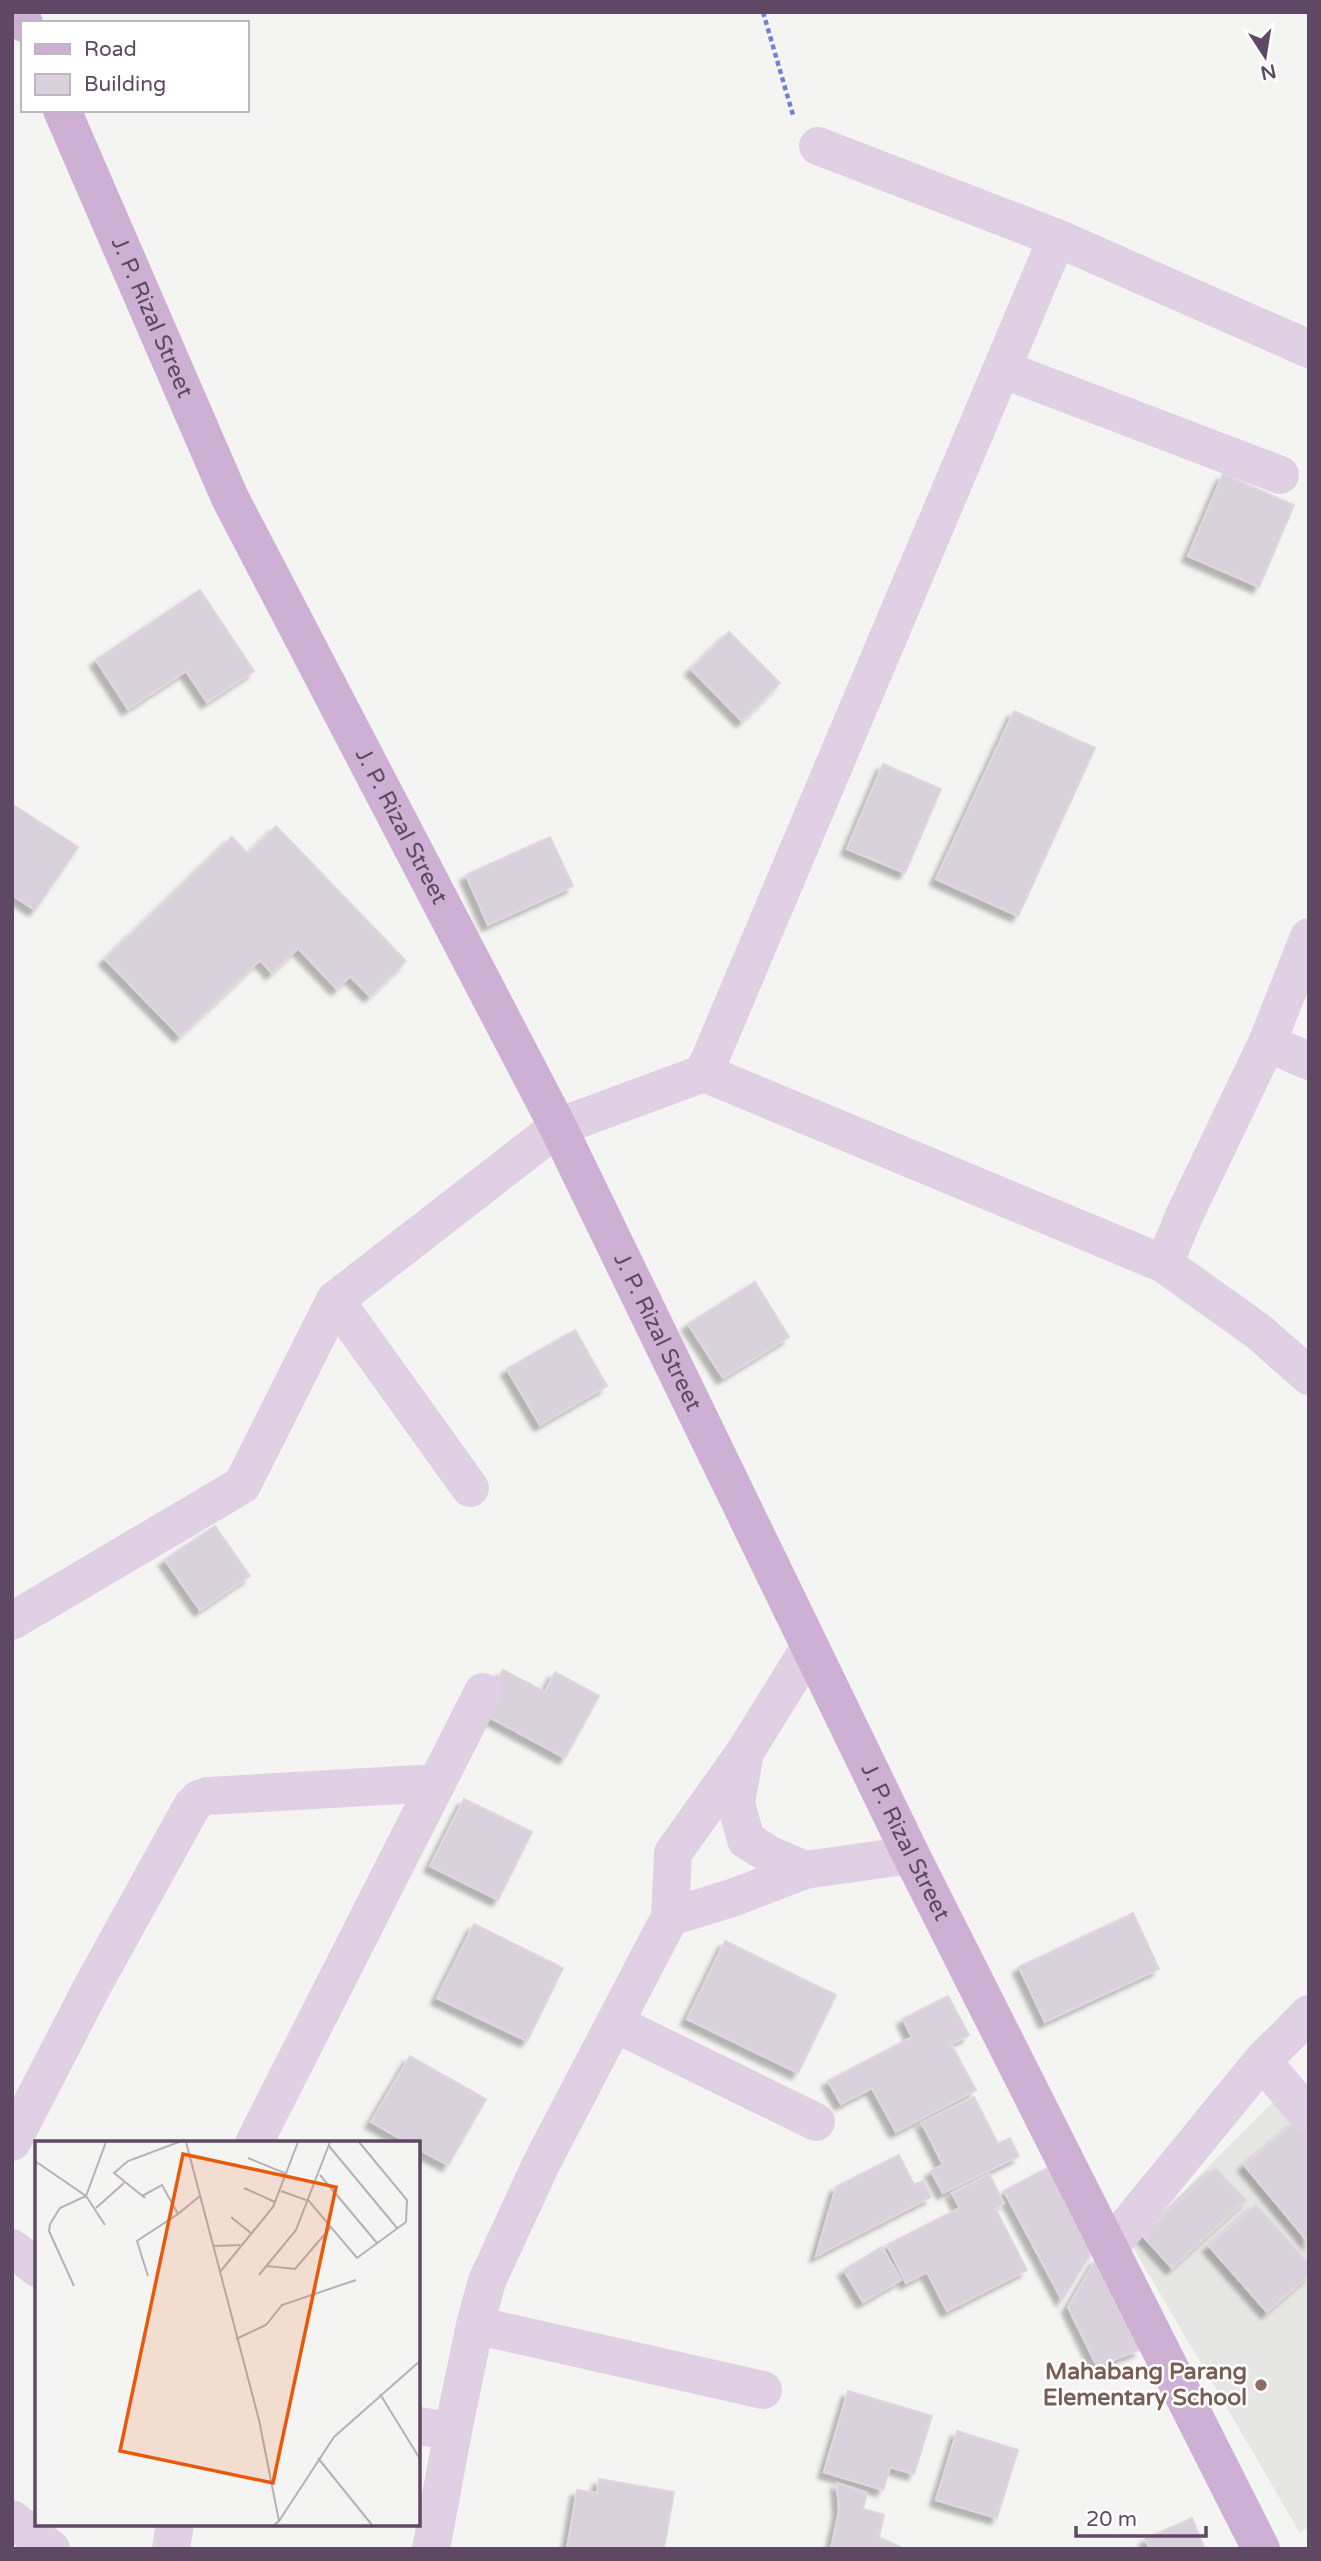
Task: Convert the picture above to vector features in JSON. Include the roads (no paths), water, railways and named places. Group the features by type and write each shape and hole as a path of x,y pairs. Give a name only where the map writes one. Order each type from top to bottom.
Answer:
{"main road":[{"name":"J. P. Rizal Street","path":"63,112 230,498 558,1127 911,1855 1261,2549"}],"street":[{"path":"818,146 1057,238 1309,349"},
{"path":"704,1073 1057,238"},
{"path":"1002,369 1280,475"},
{"path":"1164,1264 1267,1042 1309,937"},
{"path":"1267,1042 1309,1061"},
{"path":"12,1621 242,1485 335,1300 558,1127 704,1073 1164,1264 1259,1332 1309,1376"},
{"path":"335,1300 470,1488"},
{"path":"431,2549 435,2428 475,2325 487,2281 542,2161 670,1917 673,1853 745,1752 810,1647"},
{"path":"255,2141 483,1692"},
{"path":"745,1752 736,1803 746,1839 770,1855 805,1870"},
{"path":"12,2142 92,1987 192,1806 199,1799 208,1796 437,1783"},
{"path":"670,1917 732,1898 805,1870 911,1855"},
{"path":"1109,2248 1262,2061 1309,2014"},
{"path":"616,2024 816,2122"},
{"path":"1262,2061 1309,2116"},
{"path":"12,2248 35,2265"},
{"path":"475,2325 763,2390"},
{"path":"12,2519 51,2549"},
{"path":"171,2549 175,2526"}],"place":[{"name":"Mahabang Parang Elementary School","path":"1261,2385"}]}
